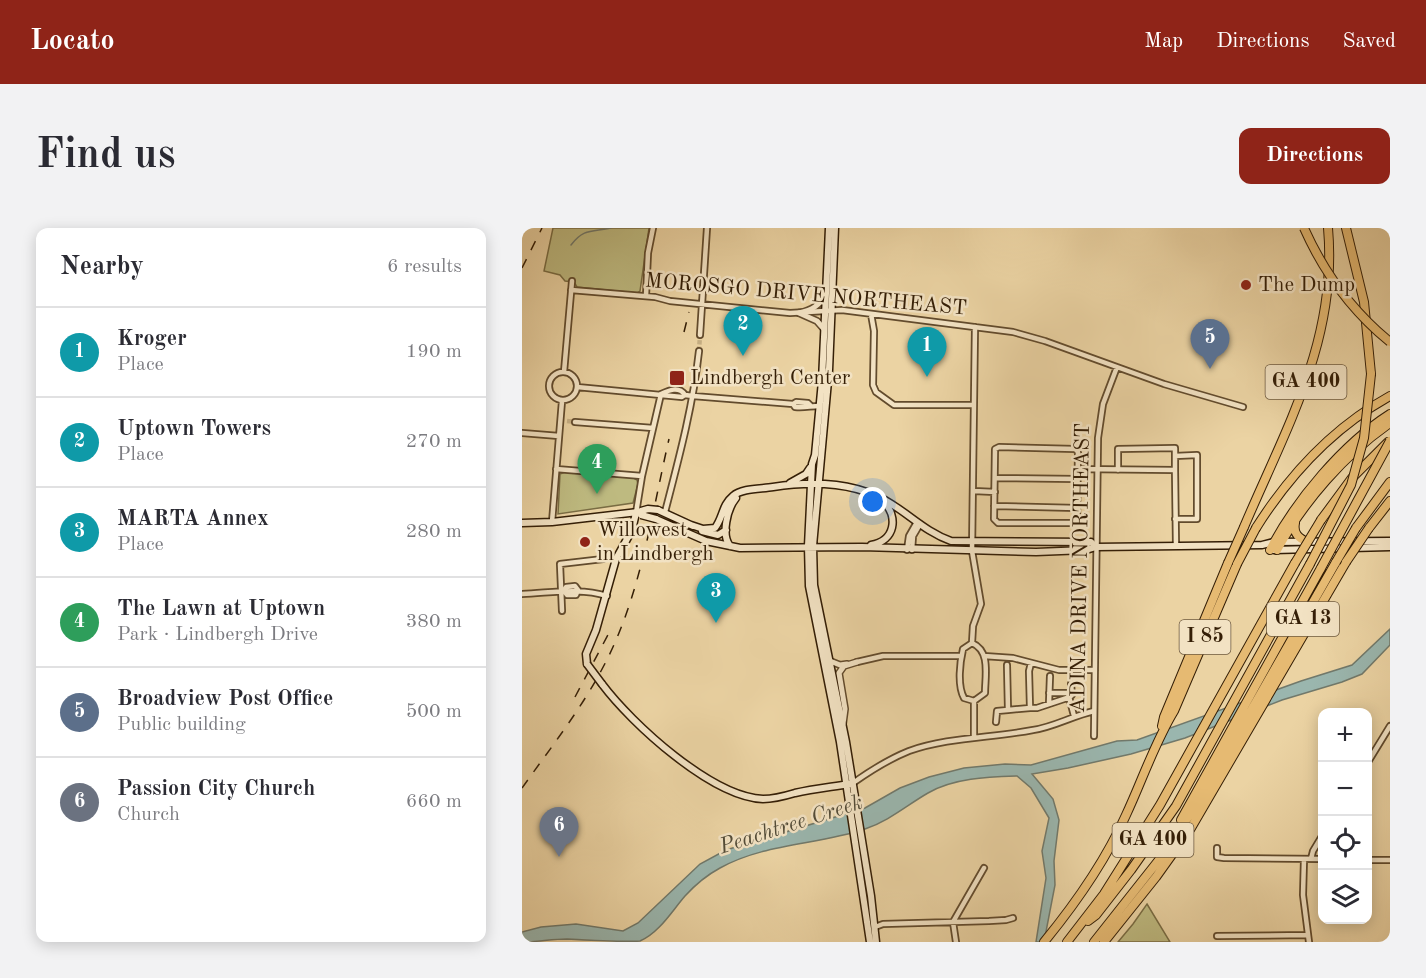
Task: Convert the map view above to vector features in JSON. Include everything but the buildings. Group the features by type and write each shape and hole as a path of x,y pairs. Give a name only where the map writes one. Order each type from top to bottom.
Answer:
{"highway":[{"path":"1304,228 1322,265 1343,296 1364,320 1390,342"},
{"name":"GA 400","path":"1162,730 1164,717 1233,563 1244,527 1306,382 1317,348 1328,297 1330,260 1328,228"},
{"name":"GA 400","path":"1080,928 1096,915 1146,850 1176,806 1343,503 1353,477 1365,430 1371,374 1364,302 1346,228"},
{"name":"I 85","path":"1044,942 1100,866 1111,846 1162,730 1174,711 1233,563 1287,483 1318,450 1352,420 1390,396"},
{"path":"1275,546 1303,500 1325,472 1366,432 1390,414"},
{"path":"1275,546 1341,465 1390,423"},
{"path":"1144,880 1227,740 1390,441"},
{"name":"I 85","path":"1068,941 1080,928 1132,852 1223,693 1267,609 1321,520 1352,478 1390,441"},
{"name":"GA 13","path":"1094,942 1144,880 1190,814 1356,528 1390,482"},
{"name":"GA 13","path":"1104,942 1170,859 1211,796 1346,562 1390,501"},
{"path":"1370,528 1390,508"},
{"path":"1295,522 1294,530 1307,542"}],"main road":[{"path":"829,228 826,291 829,377 811,546 814,585 843,725 870,942"},
{"path":"786,485 806,474 815,455 834,228"},
{"path":"812,464 809,586 850,784"},
{"path":"691,525 703,529 715,528 725,505 736,494 742,492 786,485 819,483 849,487 874,494 891,503 933,534 951,541 1090,543 1096,547"},
{"path":"731,547 725,539 726,530 731,506 742,492"},
{"path":"862,547 884,540 892,528 893,518 890,509 874,494"},
{"path":"522,523 639,513 648,509 662,511 714,534 720,534 726,530"},
{"path":"639,513 706,541 731,547 811,546 910,550 1058,551 1086,550 1096,547 1390,545"},
{"path":"639,513 616,559 607,596 586,654 587,664 618,705 661,746 706,777 740,794 763,799 850,784"},
{"path":"1275,546 1307,542 1390,545"},
{"path":"860,854 876,942"}],"street":[{"path":"646,296 648,253 653,228"},
{"path":"700,335 707,228"},
{"path":"564,372 572,281"},
{"name":"MOROSGO DRIVE NORTHEAST","path":"571,290 800,313 843,310 1030,336 1164,384 1243,407"},
{"path":"800,313 818,305 826,291"},
{"path":"800,313 817,321 824,329"},
{"path":"871,314 874,331 873,386 876,392 894,405 974,405"},
{"path":"972,643 972,626 981,604 972,551 975,327"},
{"path":"662,511 672,491 693,396 699,351"},
{"name":"ADINA DRIVE NORTHEAST","path":"1094,736 1098,438 1100,415 1117,367"},
{"path":"564,372 575,379 577,387 574,396 562,400 554,397 549,385 552,377 564,372"},
{"path":"577,387 793,404 796,402 819,406"},
{"path":"639,513 642,476 661,394"},
{"path":"552,522 562,400"},
{"path":"560,420 567,421"},
{"path":"575,422 653,428"},
{"path":"522,433 559,436"},
{"path":"999,447 1075,448 1078,452 1077,469 1077,521 1072,524 998,523 994,519 995,449 999,447"},
{"path":"1118,470 1118,449 1175,448 1176,546"},
{"path":"1175,456 1197,455 1197,519 1175,519"},
{"path":"556,469 642,476"},
{"path":"1077,469 1175,470"},
{"path":"995,478 1077,479"},
{"path":"974,491 994,492"},
{"path":"994,506 1077,508"},
{"path":"910,550 918,523"},
{"path":"562,611 560,564 603,559"},
{"path":"522,594 562,591 566,586 575,586 578,590 607,596"},
{"path":"972,643 978,646 984,656 985,693 974,701"},
{"path":"972,643 963,649 961,692 963,698 974,701"},
{"path":"830,661 840,665 883,656 962,656"},
{"path":"984,656 1059,670 1095,670"},
{"path":"843,725 845,709 839,674 844,666 857,662"},
{"path":"1030,708 1029,671 1031,663"},
{"path":"1007,664 1008,710"},
{"path":"1049,703 1050,676"},
{"path":"1070,697 1072,695 1071,684"},
{"path":"1049,693 1068,693 1074,716"},
{"path":"996,722 997,711 1030,708 1070,697"},
{"path":"974,701 974,738"},
{"path":"850,784 910,751 939,744 1049,727 1074,716 1095,711"},
{"path":"1372,755 1390,726"},
{"path":"1311,859 1318,844"},
{"path":"1217,848 1217,857 1318,859"},
{"path":"1304,859 1303,895 1309,942"},
{"path":"1372,860 1390,860"},
{"path":"956,942 953,922 984,868"},
{"path":"875,927 883,924 1013,918"},
{"path":"1230,942 1219,936 1275,939 1308,935"}],"shaded area":[{"path":"553,228 649,228 640,291 637,293 577,287 574,282 565,281 560,275 544,271"},
{"path":"565,472 632,477 637,480 638,484 633,503 558,514 560,474"},
{"path":"1147,904 1170,942 1118,942 1133,924"}],"water":[{"path":"1390,629 1390,645 1362,674 1282,700 1185,738 1131,754 1032,774 1053,799 1059,820 1054,861 1055,885 1044,942 1036,942 1046,878 1042,851 1049,818 1031,788 1017,776 983,778 949,784 928,793 874,826 847,834 773,849 737,860 701,881 653,933 640,941 567,939 522,942 522,932 541,927 576,924 623,931 638,923 700,864 726,850 865,808 900,788 929,777 964,768 1005,764 1031,765 1117,741 1137,740 1352,665"}],"waterway":[{"path":"571,245 584,233 611,228"}],"tunnel":[{"path":"699,351 700,335"},
{"path":"567,421 575,422"}],"railway":[{"path":"522,268 542,228"},
{"path":"684,332 689,312"},
{"path":"522,788 583,701 601,671 626,616 643,558 669,439"},
{"path":"575,697 610,631"}],"place":[{"name":"The Dump","path":"1246,285"},
{"name":"Uptown Towers","path":"743,356"},
{"name":"Broadview Post Office","path":"1210,369"},
{"name":"Kroger","path":"927,377"},
{"name":"Lindbergh Center","path":"677,378"},
{"name":"The Lawn at Uptown","path":"597,494"},
{"name":"Willowest in Lindbergh","path":"585,542"},
{"name":"MARTA Annex","path":"716,623"},
{"name":"Passion City Church","path":"559,857"}],"water label":[{"name":"Peachtree Creek","path":"791,825"}]}
